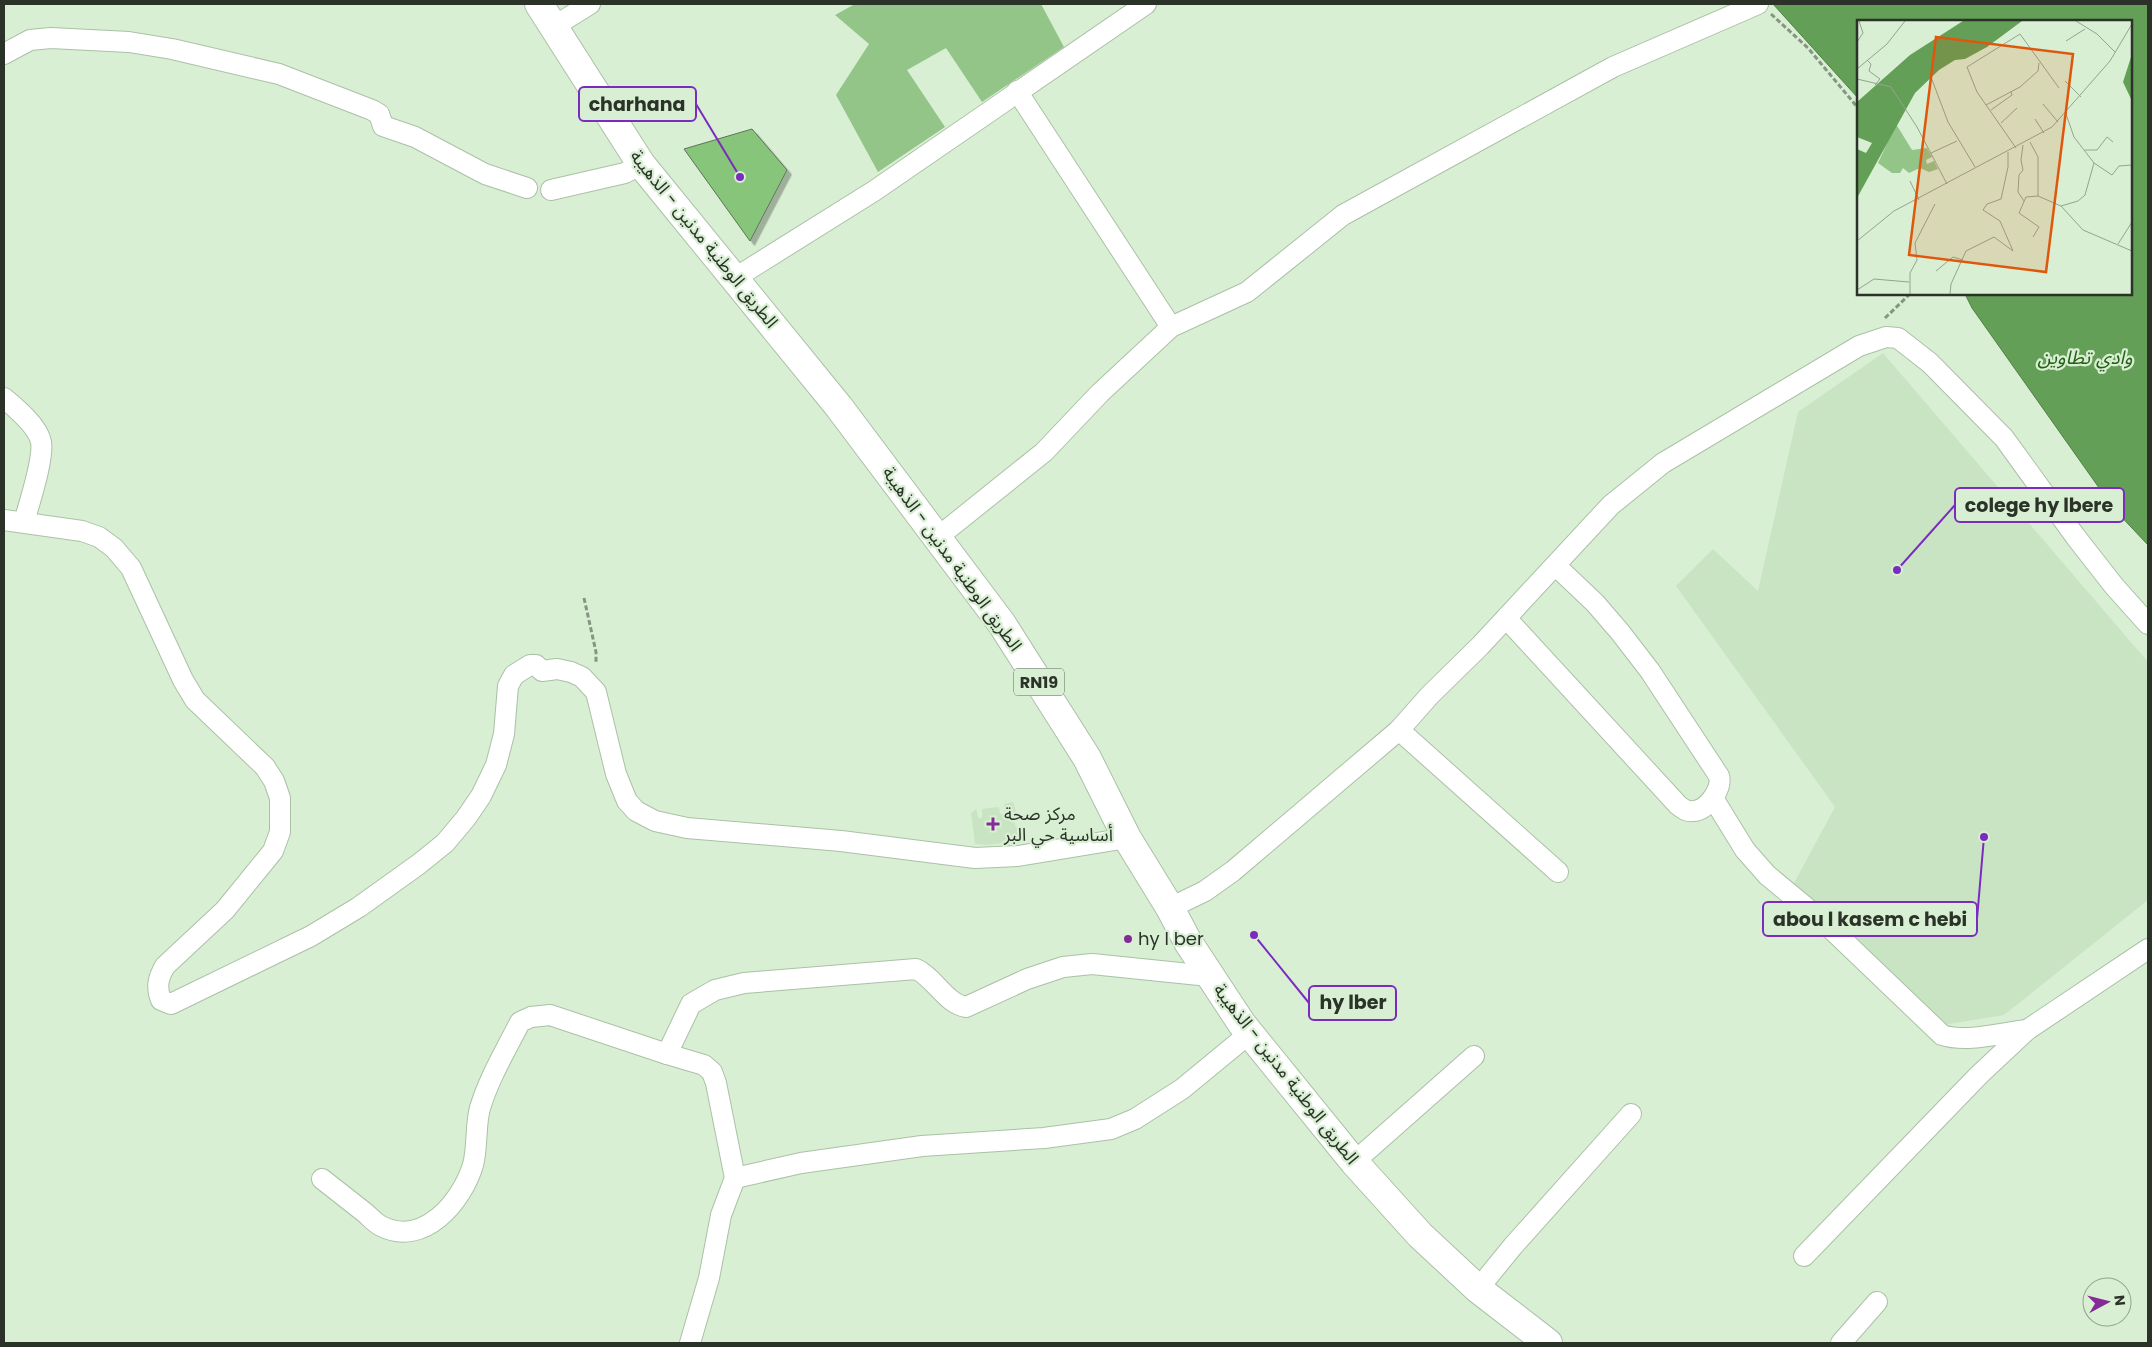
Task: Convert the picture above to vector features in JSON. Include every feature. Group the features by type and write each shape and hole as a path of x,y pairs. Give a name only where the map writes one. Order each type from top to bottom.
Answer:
{"main road":[{"name":"الطريق الوطنية مدنين - الذهيبة","path":"539,4 641,164 839,407 1002,624 1082,750 1127,838 1170,908 1188,942 1209,976 1250,1033 1354,1162 1420,1236 1478,1289 1548,1343"}],"street":[{"path":"553,27 590,4"},
{"path":"735,278 874,191 1146,4"},
{"path":"938,537 1044,452 1100,393 1171,327 1247,292 1343,215 1613,67 1762,7"},
{"path":"4,54 30,40 51,38 111,40 172,49 279,74 372,110 379,114 383,126 415,137 485,174 527,188"},
{"path":"1017,91 1171,327"},
{"path":"551,190 625,173 641,164"},
{"path":"1170,908 1205,891 1233,872 1399,730 1430,695 1556,566 1611,505 1663,463 1858,346 1886,337 1898,338 1912,347 1956,388 2004,438 2075,536 2114,586 2148,624"},
{"path":"4,398 22,413 41,442 39,462 24,522"},
{"path":"4,520 82,531 99,537 114,548 132,568 168,643 183,680 195,700 265,768 274,781 280,798 282,816 280,832 273,851 225,910 165,966 159,976 157,989 160,1000 171,1004 311,936 359,907 446,843 481,796 496,765 504,734 508,686 514,675 530,665 536,665 542,671 557,669 571,672 582,677 596,692 616,774 627,801 636,811 655,821 686,828 841,841 975,858 1018,856 1127,838"},
{"path":"1506,618 1678,805 1688,811 1698,811 1713,798 1720,788 1720,776 1650,671 1595,603 1556,566"},
{"path":"1399,730 1558,872"},
{"path":"1713,798 1745,850 1767,876 1826,924 1942,1035 1950,1038 1980,1037 2027,1030"},
{"path":"1804,1256 1979,1075 2027,1030 2148,949"},
{"path":"667,1054 691,1004 715,990 744,983 916,968 923,972 953,1001 966,1007 1027,979 1063,967 1092,964 1209,976"},
{"path":"322,1179 382,1226 400,1231 412,1231 425,1227 433,1221 453,1204 465,1183 473,1164 479,1111 485,1092 520,1022 532,1017 550,1015 704,1065 712,1072 722,1104 735,1178 721,1214 708,1278 690,1343"},
{"path":"735,1178 801,1163 922,1146 1044,1138 1111,1129 1136,1119 1182,1089 1250,1033"},
{"path":"1354,1162 1474,1056"},
{"path":"1478,1289 1513,1246 1632,1114"},
{"path":"1841,1343 1877,1302"}],"path":[{"path":"1762,7 1808,48 1857,107"},
{"path":"584,598 596,652 596,692"}],"shaded area":[{"path":"855,4 1041,4 1064,47 982,102 946,48 907,70 945,127 878,172 836,95 869,44 835,15"},
{"path":"1883,353 2148,662 2148,900 2004,1015 1943,1025 1793,885 1835,807 1676,586 1713,549 1758,591 1798,412"},
{"name":"مركز صحة أساسية حي البر","path":"1013,802 1017,815 1011,816 1016,827 1025,826 1023,841 987,845 975,844 971,813 976,809 979,819 982,817 982,809 999,807 1000,814 1005,814 1004,804"}],"water":[{"name":"وادي تطاوين","path":"1773,4 2148,4 2148,545 2114,509 1972,308 1966,295 2132,295 2132,20 1857,20 1857,97"}],"building":[{"path":"752,129 787,170 750,241 684,149"}],"place":[{"name":"charhana","path":"740,177"},
{"name":"colege hy lbere","path":"1897,570"},
{"name":"مركز صحة أساسية حي البر","path":"993,824"},
{"name":"abou l kasem c hebi","path":"1984,837"},
{"name":"hy lber","path":"1254,935"},
{"name":"hy l ber","path":"1128,939"}]}
